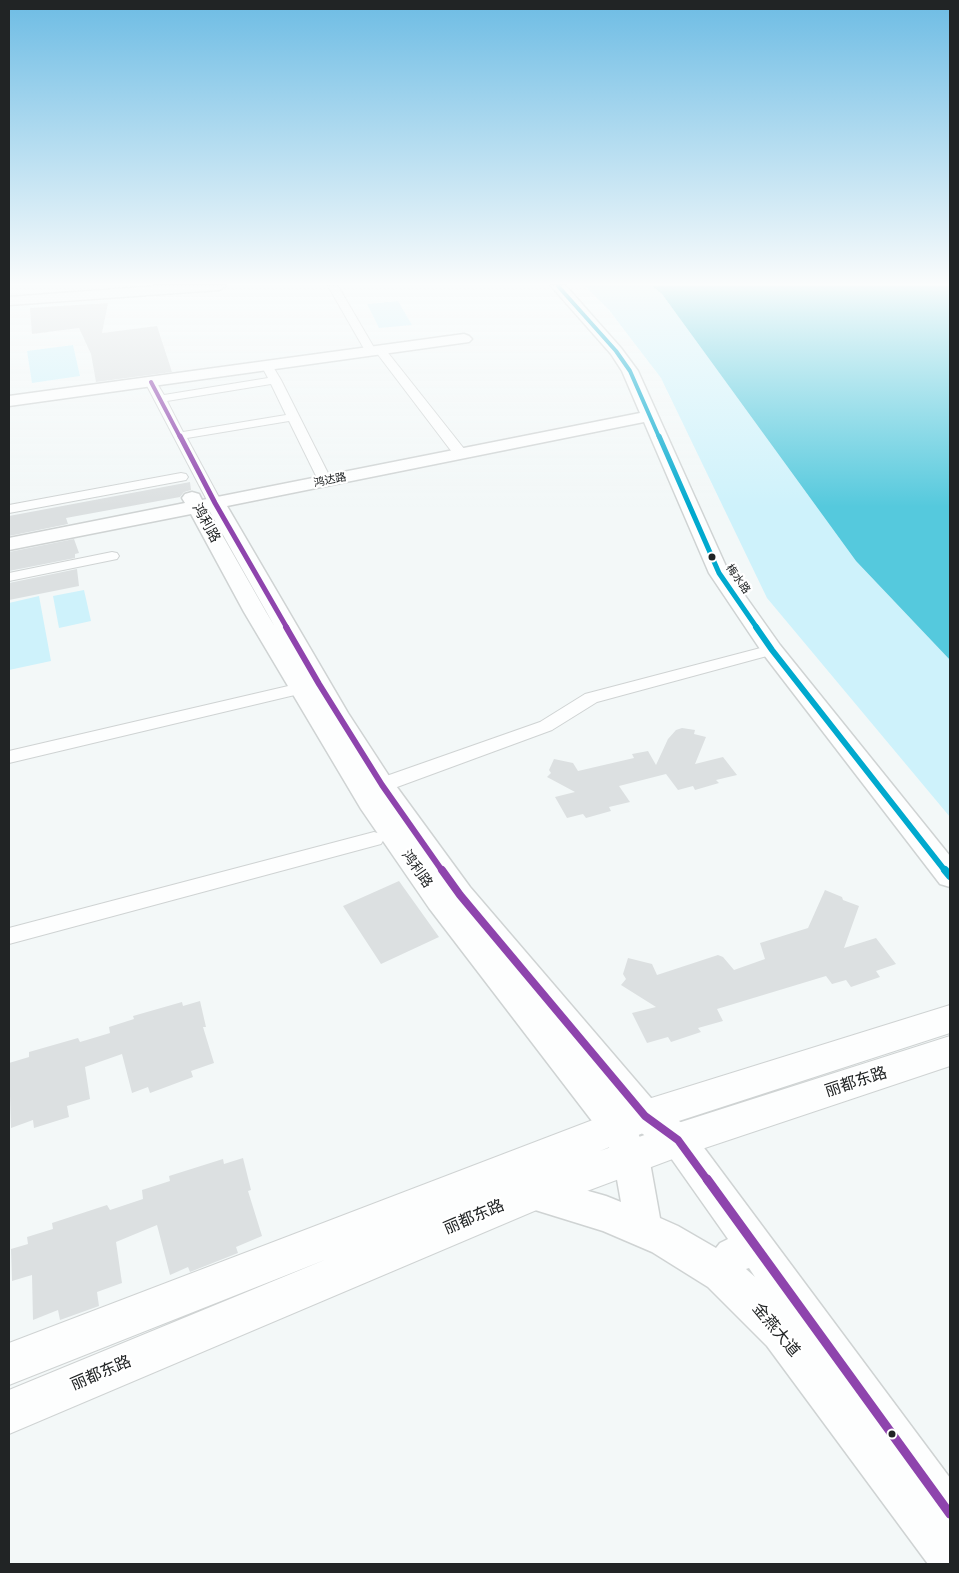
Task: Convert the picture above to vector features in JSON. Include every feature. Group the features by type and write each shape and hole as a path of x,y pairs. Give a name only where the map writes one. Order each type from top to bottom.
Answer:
{"main road":[{"name":"梅水路","path":"622,359 630,371 649,412 719,573 772,650 950,876"},
{"name":"丽都东路","path":"9,1364 631,1133 950,1019"},
{"name":"丽都东路","path":"678,1140 950,1051"},
{"name":"丽都东路","path":"9,1412 532,1193 631,1133"}],"street":[{"path":"160,399 341,359"},
{"path":"382,359 457,450"},
{"name":"梅水路","path":"632,359 643,374 667,416 729,570 950,847"},
{"path":"9,401 151,382 272,374"},
{"path":"272,374 323,476"},
{"path":"9,509 199,495 180,436 151,382"},
{"name":"鸿达路","path":"9,534 199,495 323,476 649,412"},
{"path":"180,436 294,418"},
{"name":"鸿达路","path":"9,544 199,495"},
{"name":"鸿利路","path":"199,495 309,686 370,802 439,900 631,1133"},
{"path":"9,577 112,556"},
{"path":"382,785 546,726 591,698 772,650"},
{"path":"9,757 309,686"},
{"name":"鸿利路","path":"309,686 631,1133 644,1230"},
{"path":"9,936 374,839"},
{"path":"631,1133 678,1140 950,1514"},
{"name":"金燕大道","path":"532,1193 606,1214 644,1230 665,1239 722,1274 752,1301 781,1332 950,1556"},
{"path":"722,1274 733,1256 755,1245"}],"shaded area":[{"path":"28,359 76,359 80,376 32,383"},
{"path":"647,359 710,359 856,561 950,660 950,817 767,598 661,378"},
{"path":"84,590 91,621 59,628 53,596"},
{"path":"39,596 51,661 9,670 9,603"}],"water":[{"path":"710,359 950,359 950,660 856,561"}],"building":[{"path":"92,359 168,359 172,372 96,382"},
{"path":"190,482 191,490 184,492 180,497 66,518 68,524 9,536 9,516"},
{"path":"74,539 79,553 75,554 75,558 9,571 9,552"},
{"path":"77,569 79,586 9,600 9,583"},
{"path":"682,728 695,730 694,734 706,737 695,764 723,757 737,775 716,780 719,783 695,790 693,786 678,790 666,774 619,786 630,802 609,807 611,811 586,818 583,814 567,818 555,797 575,792 547,777 551,773 549,770 554,759 573,763 578,771 634,758 632,754 648,751 656,765 668,739 676,730"},
{"path":"399,881 439,937 381,964 343,906"},
{"path":"825,890 859,906 844,948 876,938 896,964 876,971 880,977 851,987 846,980 832,984 826,976 717,1009 723,1021 698,1028 701,1032 671,1042 668,1037 647,1043 632,1013 656,1007 621,985 626,979 623,974 628,958 652,964 657,975 718,955 723,957 734,970 765,959 760,943 808,928"},
{"path":"200,1001 206,1027 203,1027 214,1063 191,1071 193,1077 150,1093 148,1087 132,1093 122,1054 85,1067 90,1099 67,1106 69,1117 34,1128 33,1120 11,1128 9,1063 29,1057 29,1052 78,1038 80,1042 110,1033 109,1027 134,1019 133,1016 182,1002 183,1006"},
{"path":"243,1158 251,1190 248,1191 262,1236 236,1247 238,1253 190,1272 188,1267 170,1275 157,1225 116,1242 122,1283 97,1292 99,1306 60,1320 58,1310 33,1320 32,1275 12,1281 11,1249 28,1244 27,1237 53,1229 52,1223 107,1205 110,1210 143,1199 142,1190 170,1181 169,1176 223,1159 224,1164"}],"transit line":[{"path":"622,359 630,371 719,573 772,650 950,876"},
{"path":"151,382 215,503 319,684 382,785 460,895 645,1116 678,1140 950,1514"}]}
